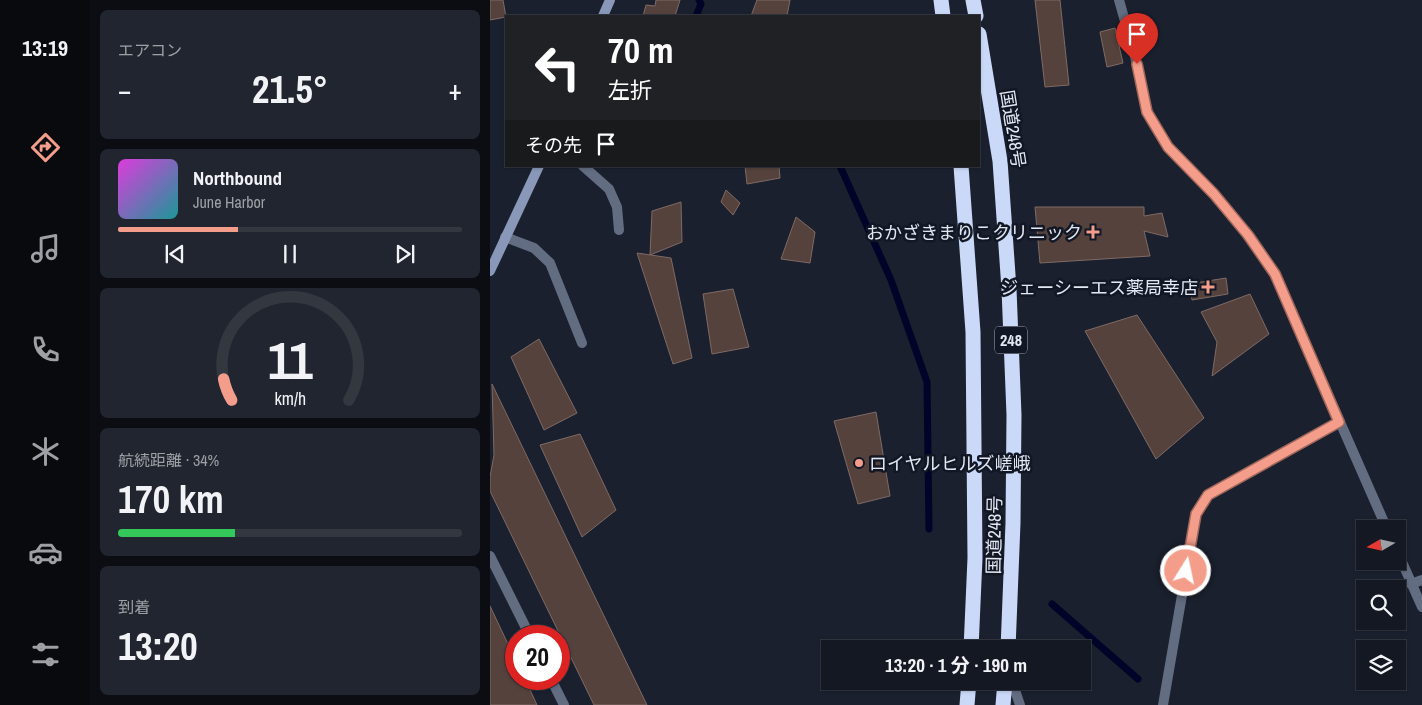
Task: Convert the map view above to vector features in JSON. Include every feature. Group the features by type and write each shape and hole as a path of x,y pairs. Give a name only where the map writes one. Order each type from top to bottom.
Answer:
{"highway":[{"path":"941,0 943,15"},
{"path":"973,0 976,15"},
{"name":"国道248号","path":"980,40 1000,161 1009,290 1014,415 1013,523 1008,640"},
{"name":"国道248号","path":"961,167 973,332 975,558 970,640"},
{"path":"967,705 968,690"},
{"path":"1003,705 1004,690"}],"street":[{"path":"603,15 610,0"},
{"path":"1119,0 1137,64 1147,112 1168,147 1214,194 1248,235 1275,274 1383,520"},
{"path":"490,271 539,167"},
{"path":"584,167 609,189 617,206 619,230"},
{"path":"505,237 534,248 550,263 582,343"},
{"path":"1163,705 1196,514 1208,495 1339,422"},
{"path":"490,556 524,625"},
{"path":"1405,570 1422,607"},
{"path":"1411,584 1422,580"},
{"path":"556,690 564,705"},
{"path":"1015,690 1020,705"}],"building":[{"path":"490,0 503,0 505,17 490,20"},
{"path":"656,0 680,0 675,15 643,15 646,5 655,6"},
{"path":"757,0 790,0 787,15 751,15"},
{"path":"1035,0 1060,0 1069,85 1045,87"},
{"path":"1115,28 1123,63 1107,67 1100,32"},
{"path":"745,167 779,167 780,178 747,184"},
{"path":"726,190 740,203 733,215 721,202"},
{"path":"681,202 682,242 650,255 652,211"},
{"path":"1035,207 1144,207 1144,216 1162,213 1168,237 1144,231 1150,256 1040,263"},
{"path":"796,217 815,232 810,263 781,259"},
{"path":"637,253 671,258 692,358 673,364"},
{"path":"1226,278 1228,294 1192,300 1189,284"},
{"path":"733,289 749,347 712,354 703,294"},
{"path":"1250,294 1269,334 1212,376 1217,342 1201,312"},
{"path":"1137,315 1204,418 1156,459 1085,331"},
{"path":"539,339 577,413 544,430 511,357"},
{"path":"492,384 647,705 594,705 570,656 570,625 555,625 490,491 490,477 494,455"},
{"path":"876,412 890,496 858,504 834,421"},
{"path":"580,434 616,510 582,537 540,445"},
{"path":"490,606 505,638 505,690 530,690 537,705 490,705"}],"waterway":[{"path":"696,15 701,4 699,0"},
{"path":"840,167 891,280 927,382 929,529"},
{"path":"1052,604 1138,679"}],"place":[{"name":"おかざきまりこクリニック","path":"1093,232"},
{"name":"ジェーシーエス薬局幸店","path":"1208,287"},
{"name":"ロイヤルヒルズ嵯峨","path":"859,463"}],"route":[{"path":"1137,64 1147,112 1168,147 1214,194 1248,235 1275,274 1339,422 1208,495 1196,514 1186,571"}]}
